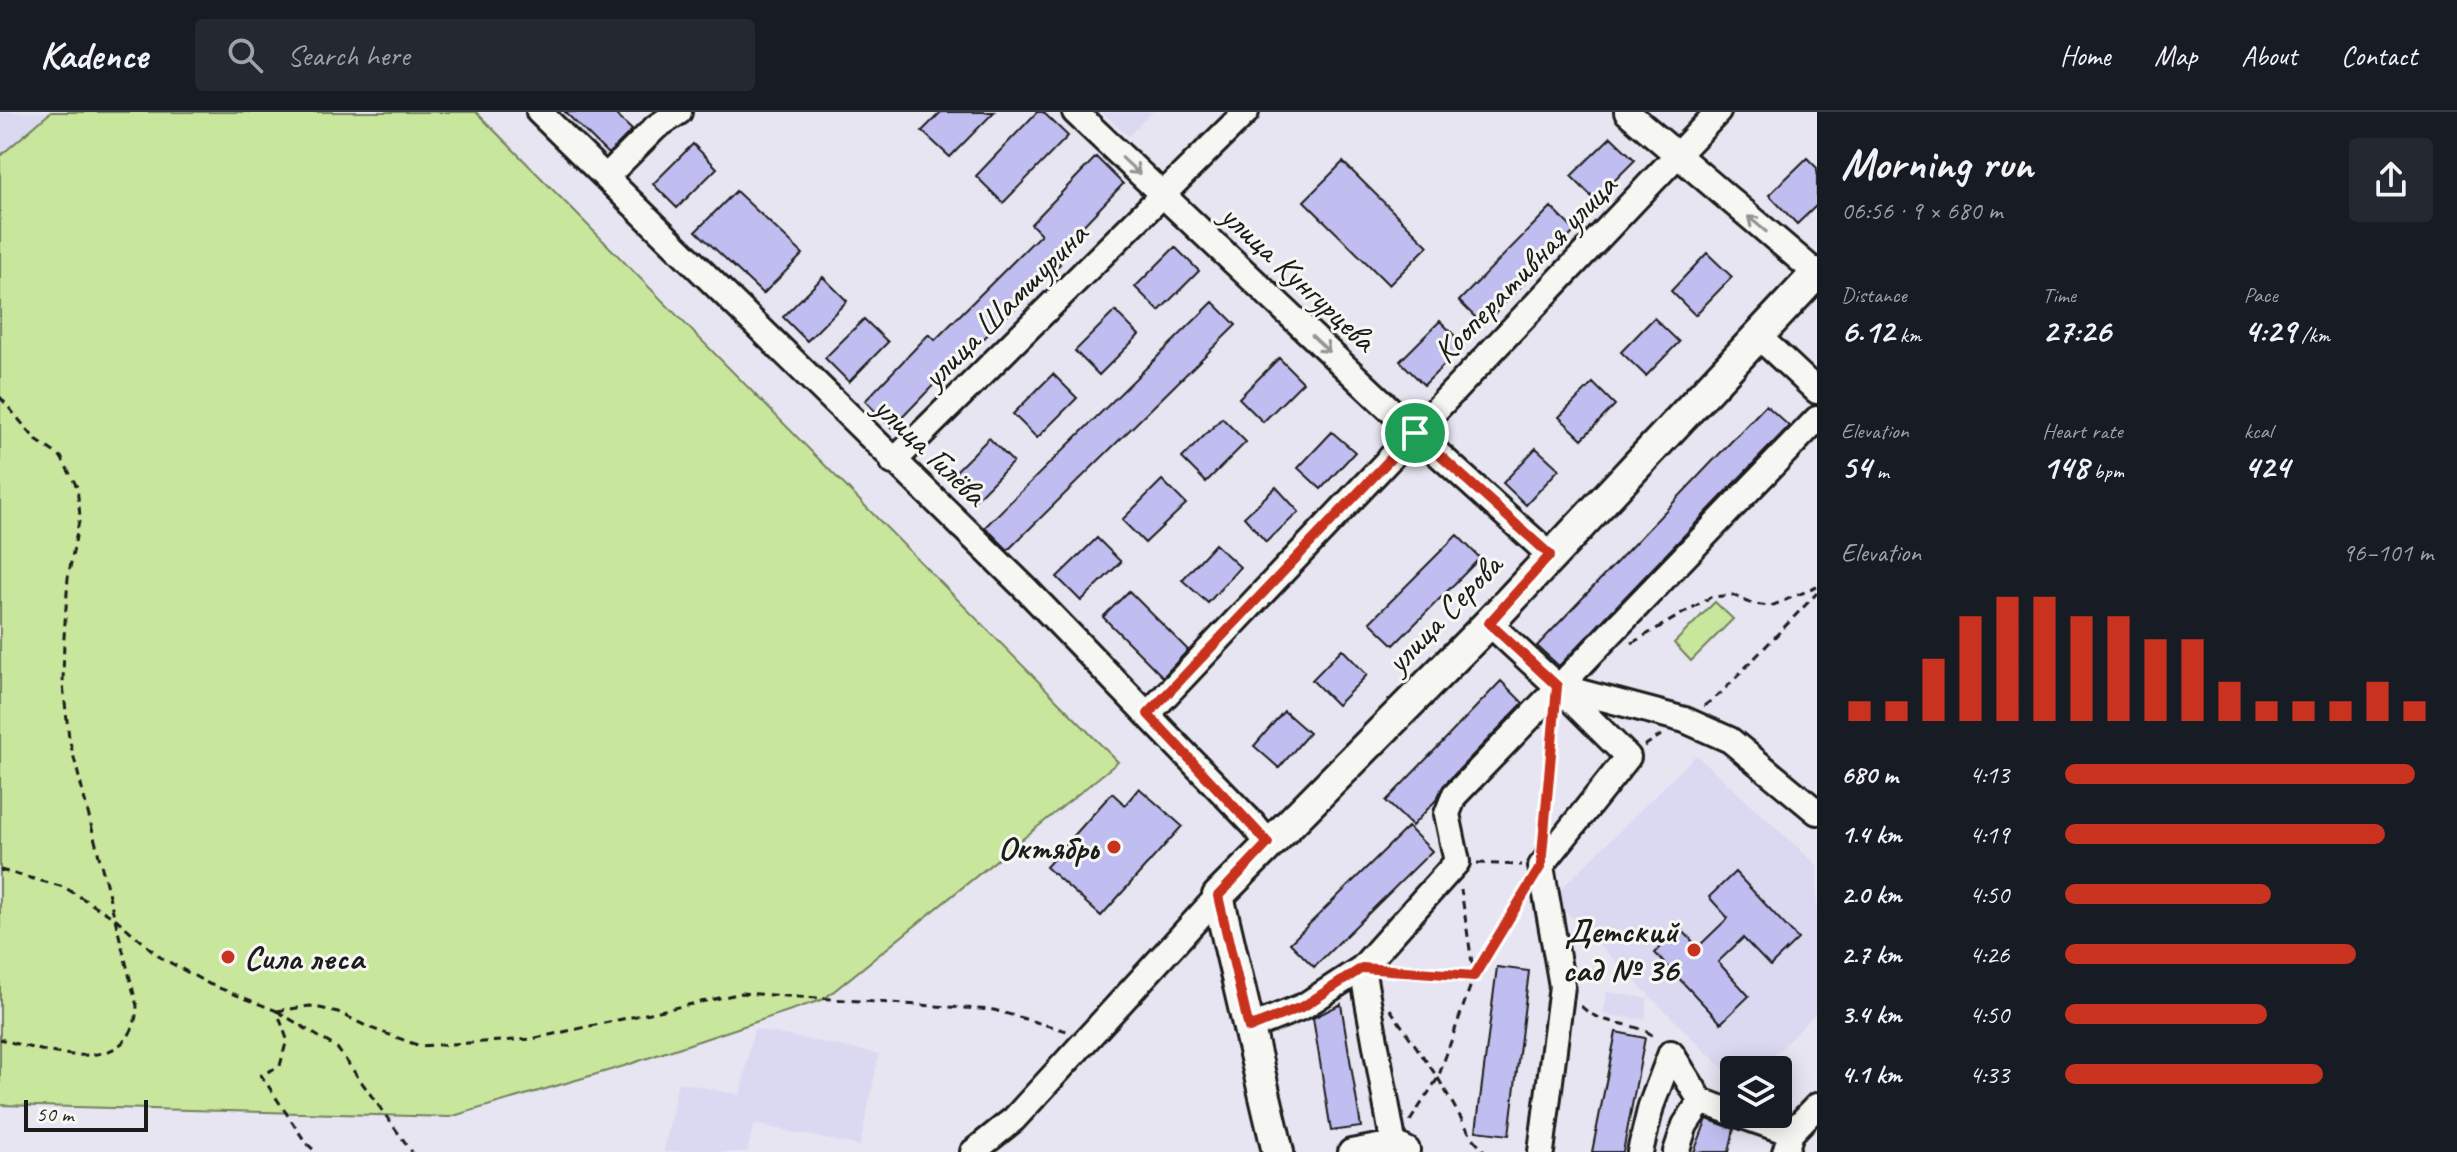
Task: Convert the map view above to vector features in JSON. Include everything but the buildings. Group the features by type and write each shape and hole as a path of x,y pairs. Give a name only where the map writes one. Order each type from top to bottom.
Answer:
{"main road":[{"name":"улица Серова","path":"1218,896 1489,623 1817,274"},
{"path":"1218,896 1278,1152"}],"street":[{"name":"улица Гилёва","path":"539,112 1025,588 1268,843"},
{"path":"606,177 656,127 679,112"},
{"name":"улица Кунгурцева","path":"1075,112 1415,433 1550,555"},
{"name":"улица Шамшурина","path":"893,462 1246,112"},
{"path":"1627,112 1676,157 1817,274"},
{"name":"Кооперативная улица","path":"1148,714 1718,112"},
{"path":"1758,336 1817,391"},
{"path":"1249,1028 1304,1006 1362,968 1457,862 1447,814 1454,796 1817,419"},
{"path":"1489,623 1628,757 1541,866 1562,986 1541,1152"},
{"path":"1557,686 1685,720 1730,740 1817,812"},
{"name":"улица Серова","path":"973,1152 1014,1119 1218,896"},
{"path":"1351,1152 1400,1149 1362,968"},
{"path":"1671,1053 1701,1101 1720,1108"},
{"path":"1640,1152 1651,1106 1671,1053"},
{"path":"1676,1152 1685,1125 1701,1101"},
{"path":"1763,1128 1788,1142 1817,1106"}],"path":[{"path":"0,397 36,440 61,457 77,487 80,516 68,578 63,685 69,738 137,1006 136,1026 128,1041 114,1050 87,1056 0,1039"},
{"path":"1621,649 1711,597 1733,595 1752,604 1771,606 1817,587"},
{"path":"1628,757 1721,693 1817,593"},
{"path":"1400,1149 1438,1078 1474,976 1541,866 1557,686"},
{"path":"1474,976 1457,862 1541,866"},
{"path":"0,870 64,887 116,919 160,957 209,984 277,1011 337,1048 412,1152"},
{"path":"1362,968 1474,976"},
{"path":"1562,986 1586,1011 1603,1021 1653,1034 1671,1053"},
{"path":"277,1011 310,1006 338,1012 420,1046 481,1045 531,1039 742,993 994,1010 1058,1026 1081,1046"},
{"path":"1388,1005 1438,1078 1470,1134 1485,1152"},
{"path":"277,1011 287,1039 280,1066 261,1075 306,1143 316,1152"}],"shaded area":[{"path":"0,112 51,112 0,156"},
{"path":"1102,112 1153,112 1128,136"},
{"path":"1696,755 1817,865 1817,1012 1774,1056 1720,1056 1720,1066 1552,898"},
{"path":"1606,992 1648,998 1645,1020 1603,1014"},
{"path":"754,1029 879,1054 860,1146 754,1124 747,1152 664,1152 678,1082 740,1095"}],"green space":[{"path":"51,112 476,112 1118,762 824,999 624,1066 450,1117 0,1105 0,156"},
{"path":"1715,602 1733,619 1691,661 1674,643"}],"place":[{"name":"Октябрь","path":"1114,847"},
{"name":"Детский сад № 36","path":"1694,950"},
{"name":"Сила леса","path":"228,957"}],"route":[{"path":"1415,433 1550,555 1489,623 1557,686 1541,866 1474,976 1362,968 1304,1006 1249,1028 1218,896 1268,843 1148,714 1415,433"}]}
